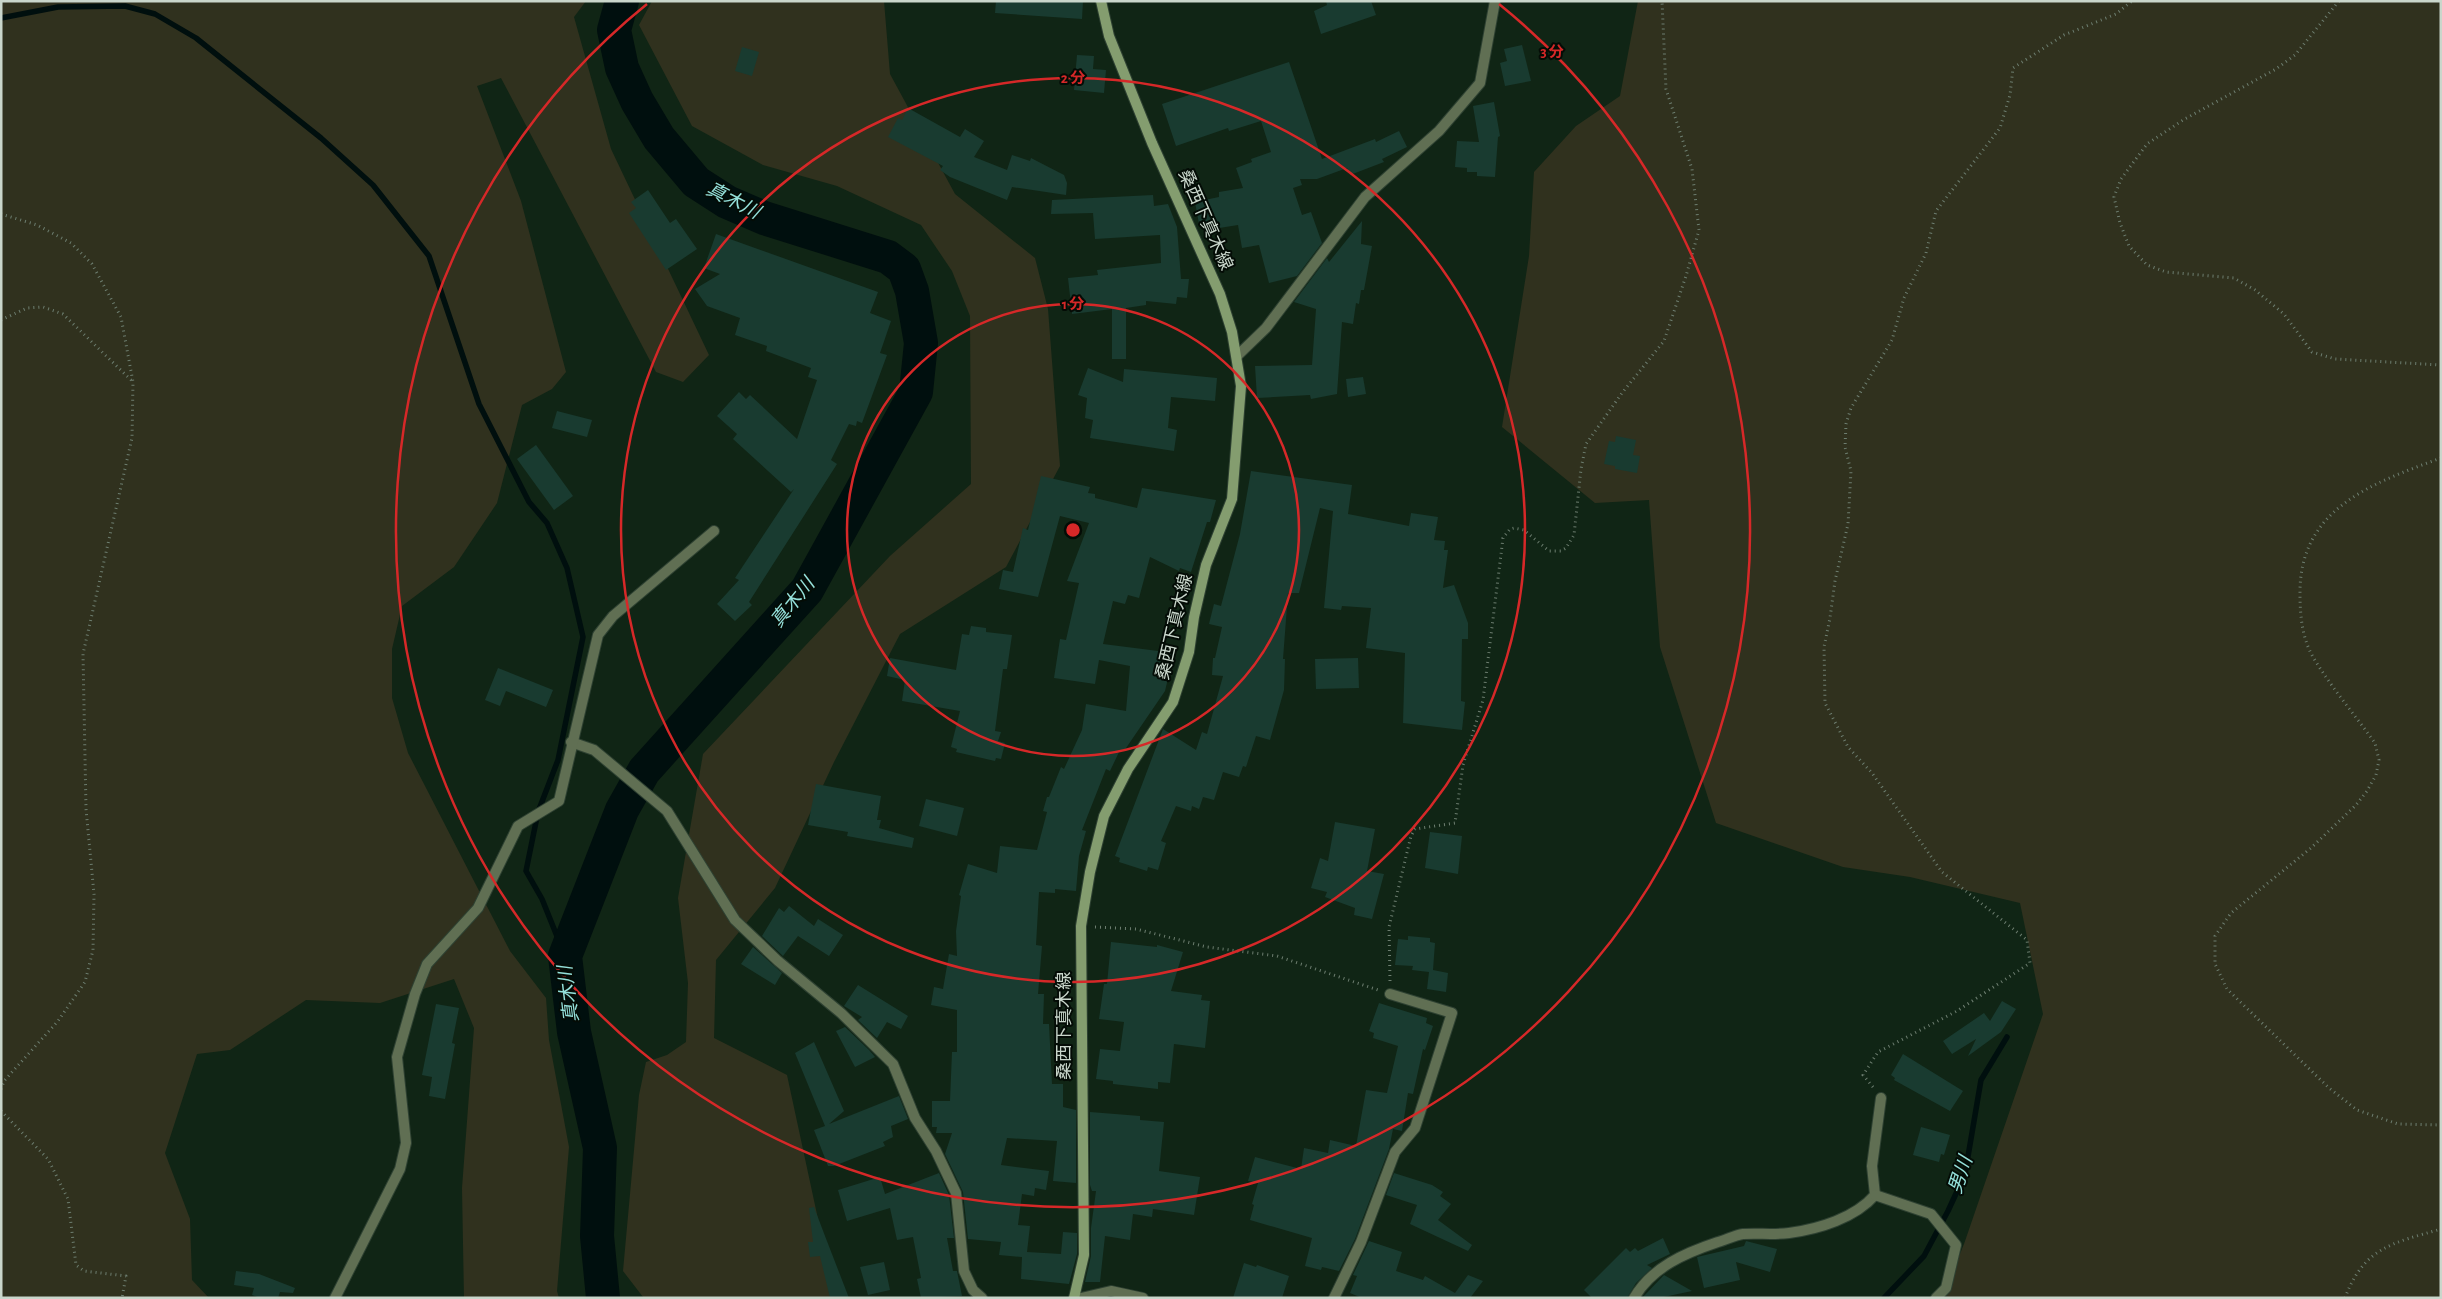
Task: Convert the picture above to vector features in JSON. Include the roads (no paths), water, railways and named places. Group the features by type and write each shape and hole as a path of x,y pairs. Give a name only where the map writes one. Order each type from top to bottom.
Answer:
{"main road":[{"name":"桑西下真木線","path":"1074,1298 1084,1255 1081,926 1090,872 1104,816 1128,769 1173,702 1189,652 1194,617 1206,565 1232,499 1241,386 1237,356 1220,294 1152,143 1109,36 1101,1"}],"street":[{"path":"1237,356 1266,328 1365,197 1439,131 1480,83 1495,1"},
{"path":"336,1298 400,1169 406,1143 396,1057 415,994 427,964 478,908 518,826 559,801 571,742 598,636 613,616 714,531"},
{"path":"571,742 594,750 667,811 735,920 778,961 841,1013 893,1064 915,1118 936,1151 956,1193 964,1271 973,1290 982,1298"},
{"path":"1334,1298 1361,1242 1395,1152 1415,1128 1452,1013 1390,994"},
{"path":"1634,1298 1641,1286 1668,1262 1696,1250 1742,1234 1789,1233 1830,1224 1869,1202 1875,1195 1872,1166 1881,1098"},
{"path":"1875,1195 1932,1214 1956,1245 1946,1288 1936,1298"},
{"path":"1081,1298 1111,1291 1143,1298"}],"waterway":[{"name":"真木川","path":"603,1298 597,1236 600,1148 574,1032 565,956 622,810 644,771 807,590 916,392 921,343 912,291 904,269 888,257 764,218 727,202 696,182 659,138 637,101 622,68 614,30 622,1"},
{"path":"1,18 58,7 125,6 155,14 196,38 321,138 373,185 429,256 479,404 529,502 547,523 567,568 583,637 558,760 538,812 526,871 542,899 565,956"},
{"name":"男川","path":"1884,1298 1924,1256 1948,1211 1965,1174 1981,1080 2007,1037"}]}
